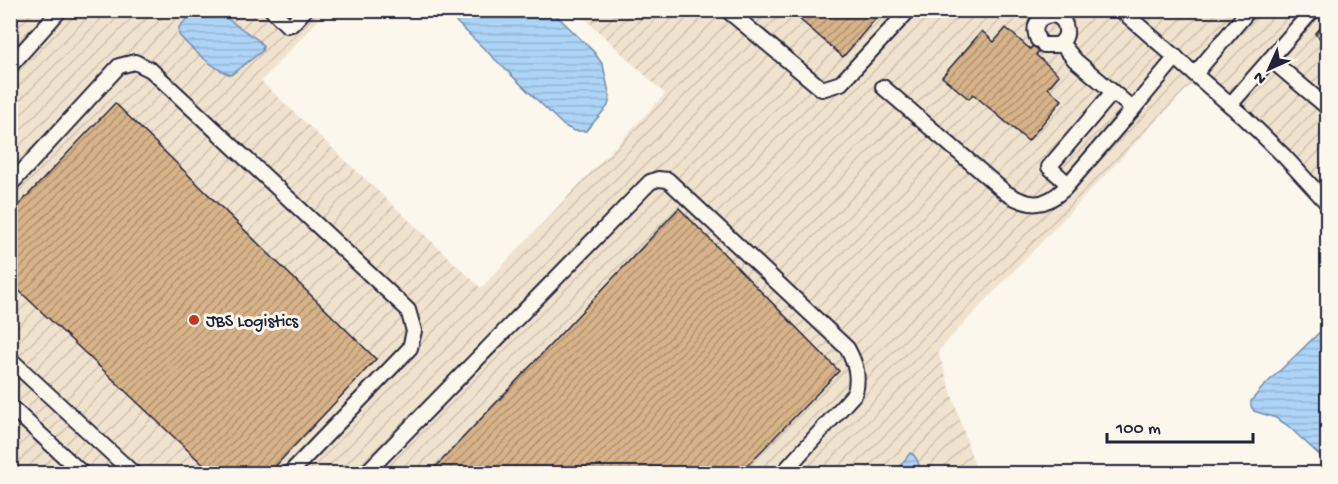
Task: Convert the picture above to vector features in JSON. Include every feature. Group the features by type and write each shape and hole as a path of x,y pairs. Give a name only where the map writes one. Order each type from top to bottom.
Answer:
{"street":[{"path":"10,66 60,10"},
{"path":"272,10 287,25 292,24 305,10"},
{"path":"727,10 822,89 841,83 909,10"},
{"path":"1121,10 1230,105 1284,156 1328,204"},
{"path":"1195,74 1249,10"},
{"path":"1230,105 1313,10"},
{"path":"1052,15 1062,19 1066,34 1061,43 1052,46 1041,43 1035,30 1042,17 1052,15"},
{"path":"1061,43 1076,60 1133,109"},
{"path":"883,87 1014,198 1023,203 1034,204 1055,197 1068,184 1176,57"},
{"path":"1270,59 1328,108"},
{"path":"10,185 119,66 135,62 151,70 408,310 414,331 410,348 289,474"},
{"path":"1068,184 1048,167 1113,92"},
{"path":"365,474 650,182 658,179 668,180 847,348 855,362 858,379 855,393 782,474"},
{"path":"10,359 134,474"},
{"path":"10,406 83,474"},
{"path":"10,470 14,474"}],"shaded area":[{"path":"10,11 327,11 261,81 481,288 665,94 577,11 1327,11 1327,200 1201,74 938,351 977,473 96,473 11,393"},
{"path":"11,414 74,473 11,473"}],"water":[{"path":"196,10 216,11 258,40 263,46 262,51 231,75 210,64 179,35 179,27"},
{"path":"445,11 552,11 594,52 603,65 610,97 608,106 586,131 574,131 564,126"},
{"path":"1327,325 1327,462 1287,425 1276,418 1254,411 1251,401"},
{"path":"910,453 916,458 922,473 895,473"}],"building":[{"path":"789,10 883,10 843,57"},
{"path":"1328,20 1328,45 1315,34"},
{"path":"1006,28 1030,49 1043,34 1049,38 1036,55 1059,75 1048,88 1062,100 1028,141 973,94 969,99 942,77 982,31 994,42"},
{"name":"JBS Logistics","path":"115,103 376,359 268,474 213,474 10,282 10,214"},
{"path":"679,208 839,371 739,474 429,474"}],"place":[{"name":"JBS Logistics","path":"194,320"}]}
